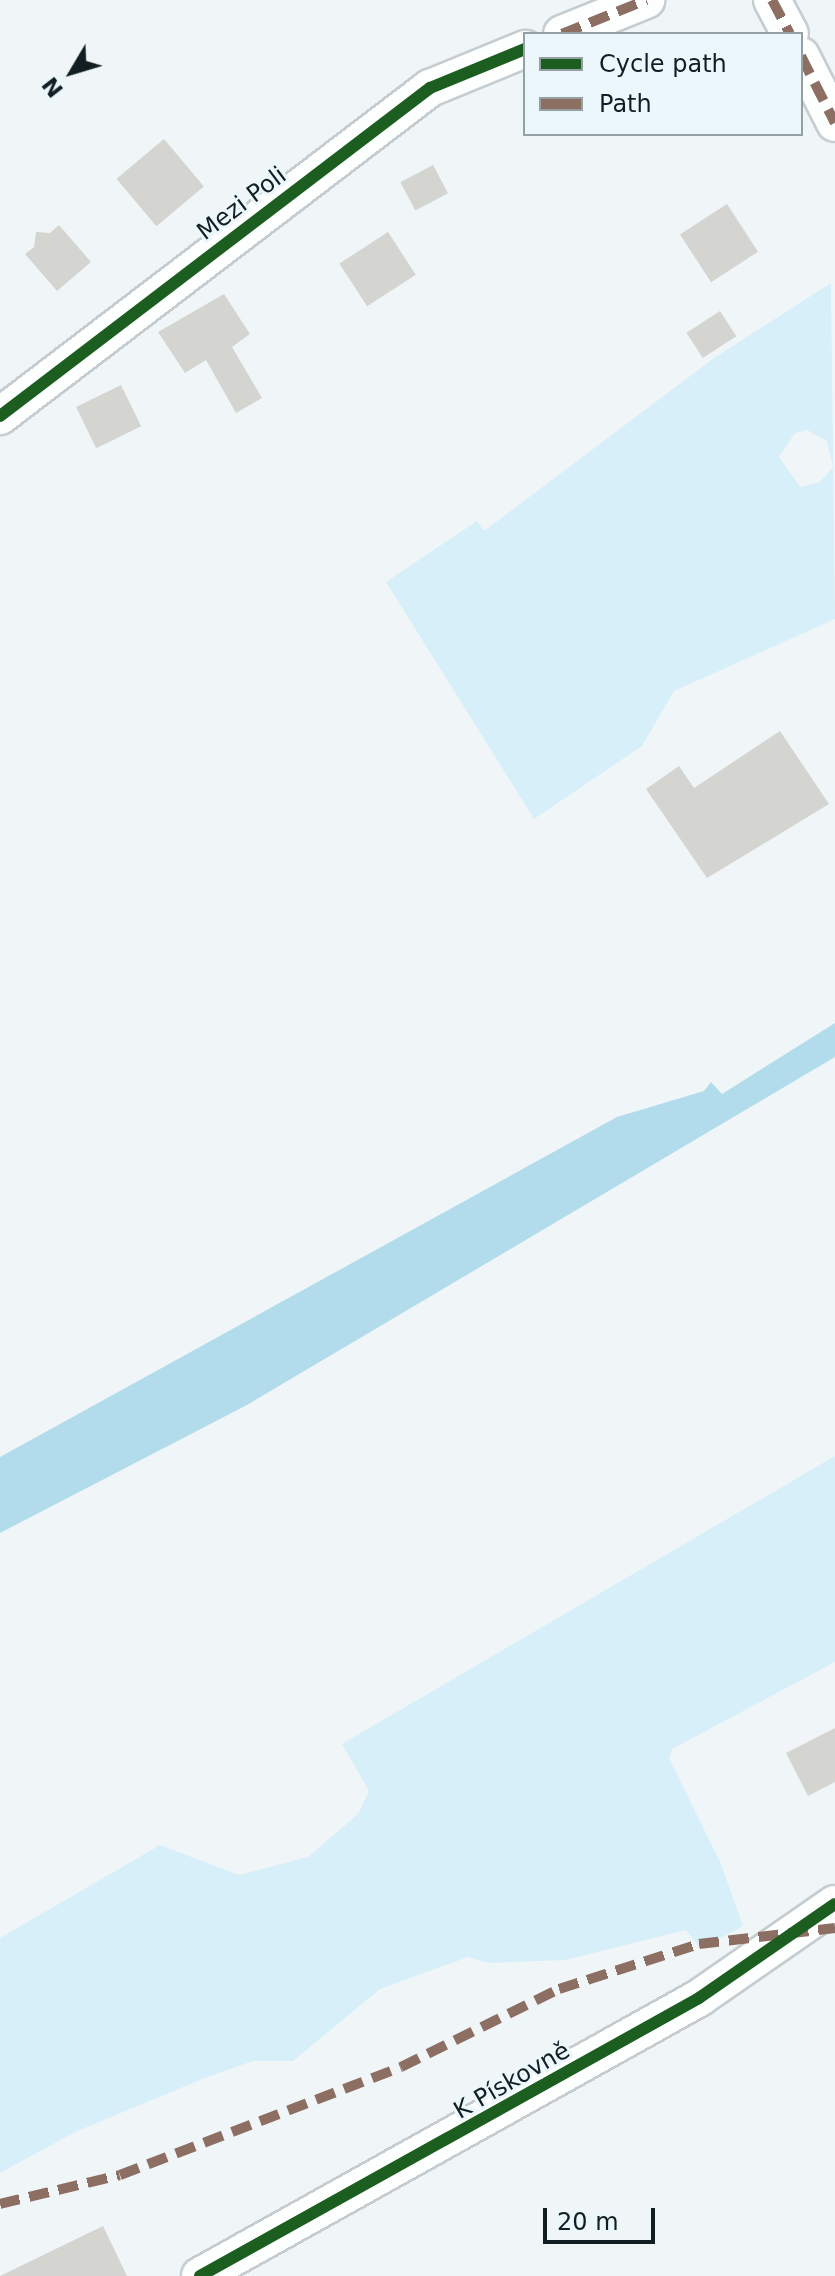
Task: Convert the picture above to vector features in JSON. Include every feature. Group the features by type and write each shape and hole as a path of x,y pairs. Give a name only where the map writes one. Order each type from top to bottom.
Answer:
{"street":[{"path":"567,32 646,0"},
{"path":"772,0 789,32"},
{"name":"Mezi Poli","path":"0,416 430,88 523,50"},
{"path":"803,60 835,123"},
{"name":"K Pískovně","path":"200,2276 699,1998 835,1904"}],"shaded area":[{"path":"831,283 835,619 674,691 642,746 534,819 386,582 477,521 484,531 714,358","holes":["807,430 827,441 833,467 820,482 800,487 779,457 795,433"]},
{"path":"835,1023 835,1057 247,1405 0,1533 0,1457 617,1117 704,1091 711,1082 722,1094"},
{"path":"835,1456 835,1662 672,1749 669,1758 721,1864 743,1926 701,1949 686,1930 566,1960 488,1963 468,1957 380,1989 293,2061 253,2061 205,2078 75,2132 0,2173 0,1938 160,1845 239,1875 308,1857 358,1814 369,1791 342,1744"}],"building":[{"path":"164,139 204,186 156,226 117,179"},
{"path":"433,165 448,193 415,211 400,182"},
{"path":"727,204 758,252 711,282 680,234"},
{"path":"59,225 91,262 57,291 25,254 34,247 36,232 50,233"},
{"path":"388,232 416,275 367,306 339,264"},
{"path":"224,294 250,334 232,347 262,398 236,413 206,360 185,373 158,332"},
{"path":"720,311 736,336 703,358 686,333"},
{"path":"121,385 141,426 96,448 76,407"},
{"path":"780,731 829,804 707,878 646,789 679,766 694,788"},
{"path":"835,1728 835,1782 808,1796 786,1753"},
{"path":"103,2226 127,2276 0,2276"}],"marked path":[{"path":"567,32 646,0"},
{"path":"772,0 789,32"},
{"path":"803,60 835,123"},
{"path":"0,2204 120,2175 401,2067 559,1989 699,1944 835,1928"}],"cycle path":[{"path":"0,416 430,88 523,50"},
{"path":"200,2276 699,1998 835,1904"}]}
